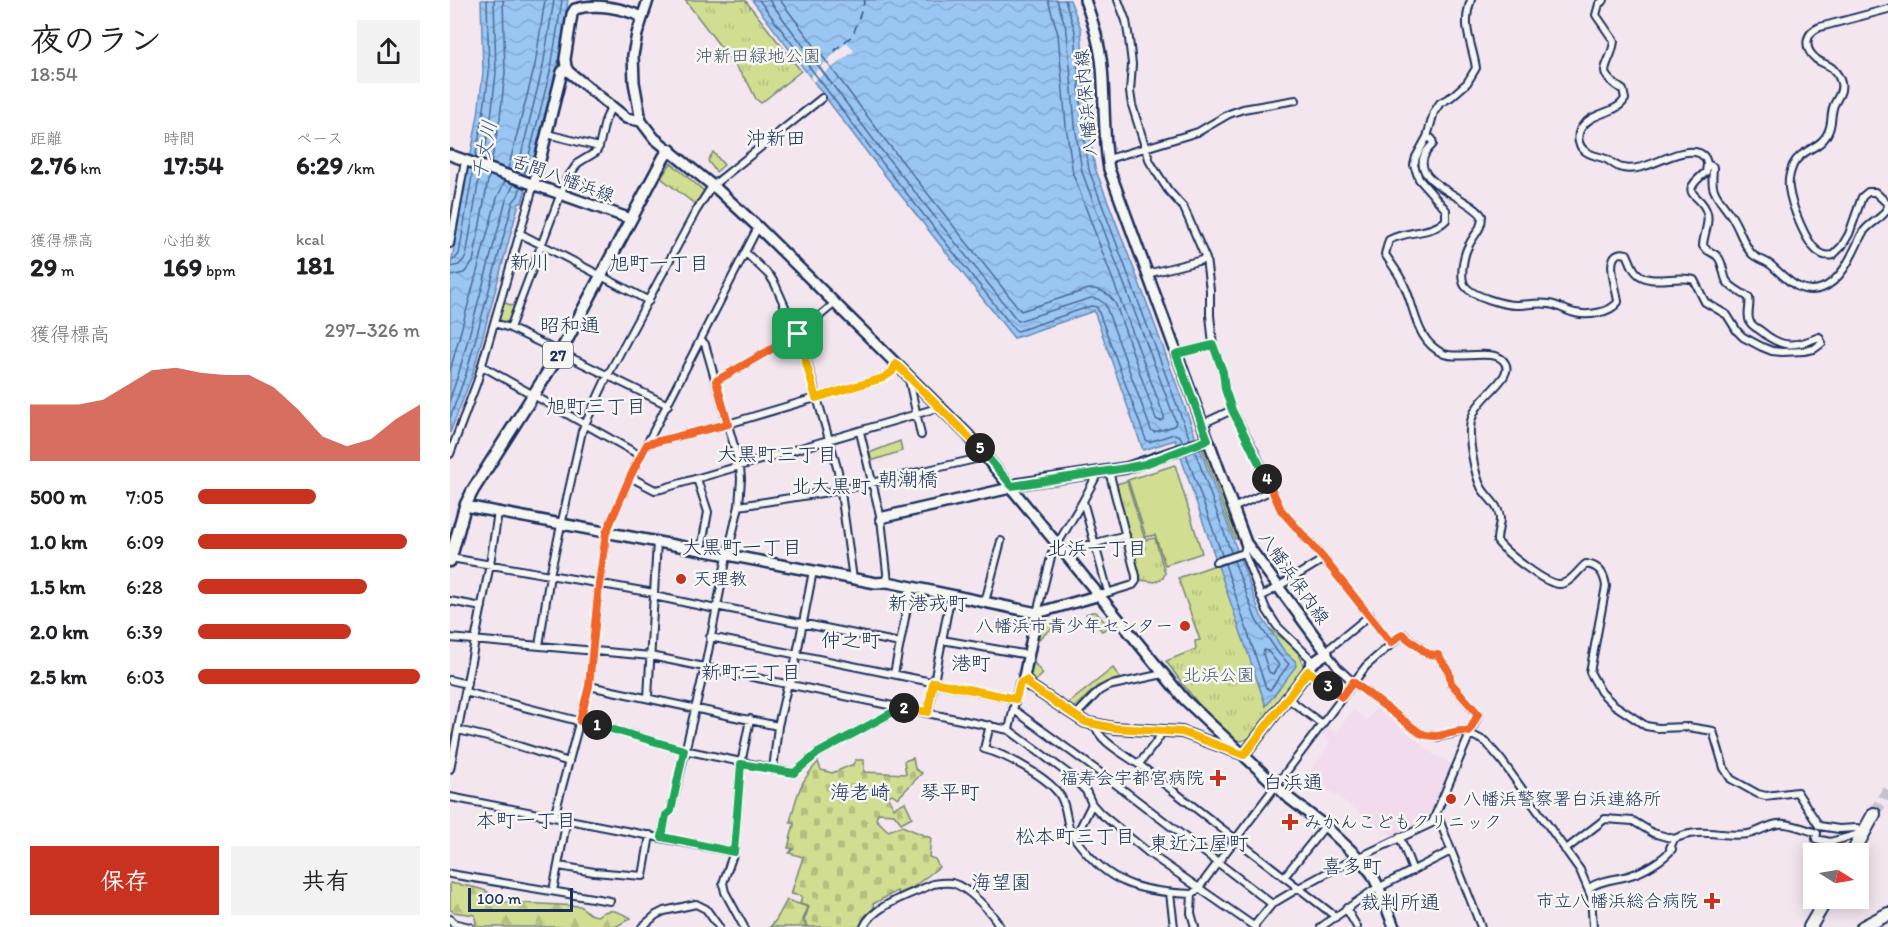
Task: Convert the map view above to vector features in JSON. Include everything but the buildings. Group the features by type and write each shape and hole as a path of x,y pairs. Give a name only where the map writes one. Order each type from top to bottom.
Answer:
{"highway":[{"path":"1858,843 1874,814"},
{"path":"1812,927 1822,909"},
{"path":"1863,927 1888,914"}],"main road":[{"name":"27","path":"450,559 465,506 473,490 560,353 664,157 670,150"}],"street":[{"path":"648,0 633,55 634,82 641,121 654,138 758,227 937,403 985,454 1066,554 1104,594 1162,674 1192,707 1276,786 1325,826 1359,858 1372,874 1394,927"},
{"name":"八幡浜保内線","path":"1084,0 1099,45 1109,169 1202,424 1204,442 1233,508 1243,550 1278,586 1327,652"},
{"path":"1118,0 1126,21 1129,39 1132,64 1130,92 1132,105 1150,162 1184,208 1206,259 1213,345 1223,372 1225,389 1232,410 1255,452 1281,510 1324,559 1391,643"},
{"path":"1471,0 1466,20 1467,36 1476,68 1467,83 1440,103 1434,112 1427,137 1414,165 1415,172 1446,210 1446,220 1433,229 1396,236 1389,240 1385,254 1405,286 1415,318 1425,338 1445,354 1487,355 1501,358 1505,362 1507,368 1505,375 1491,388 1475,410 1470,430 1477,478 1482,489 1497,508 1500,519 1497,541 1503,549 1551,583 1561,584 1568,581 1586,564 1593,565 1605,576 1606,586 1590,672 1601,692 1612,704 1646,726 1688,727 1713,731 1724,768 1731,779 1766,796 1797,792 1819,826 1839,829 1852,827 1857,828 1859,832 1856,835 1830,842 1816,839 1817,833 1778,824 1752,833 1722,835 1704,831 1691,832 1674,839 1626,819 1605,819 1565,850"},
{"path":"1427,137 1432,139 1433,144 1427,149 1422,160 1423,169 1429,177 1482,216 1480,230 1468,246 1463,269 1465,287 1473,293 1514,305 1550,304 1574,313 1586,314 1610,310 1618,302 1612,276 1614,259 1623,253 1627,254 1634,270 1640,276 1662,279 1686,277 1694,280 1706,302 1727,315 1743,337 1762,347 1782,352 1814,349 1822,343 1819,337 1805,343 1782,344 1771,340 1750,323 1749,298 1731,286 1727,281 1720,259 1716,254 1706,251 1703,246 1708,217 1706,209 1691,190 1697,179 1706,172 1706,158 1694,152 1684,153 1646,165 1623,168 1607,159 1585,152 1581,148 1578,138 1583,126 1597,114 1618,108 1624,99 1623,90 1609,81 1606,76 1607,61 1614,41 1596,15 1599,4 1604,0"},
{"path":"641,121 626,118 611,107 566,67 565,59 572,14 575,9 582,7 618,8 642,17"},
{"path":"1707,164 1713,167 1712,187 1717,197 1733,218 1752,253 1770,264 1791,284 1802,288 1817,289 1834,282 1865,228 1882,216 1888,204 1875,192 1868,192 1862,197 1849,234 1833,255 1823,255 1818,252 1802,228 1789,188 1791,172 1798,158 1821,144 1827,135 1833,106 1842,84 1832,68 1817,60 1811,53 1807,41 1811,32 1820,27 1888,9"},
{"path":"450,454 482,366 547,134 562,72 566,67"},
{"path":"539,646 560,524 584,425 607,377 696,211 712,186 822,98"},
{"path":"1108,159 1198,132 1229,114 1243,109 1296,100"},
{"path":"510,328 561,194 572,170 578,163 596,152 599,147 611,107"},
{"path":"547,134 599,147"},
{"name":"舌間八幡浜線","path":"450,155 631,219"},
{"path":"450,244 466,162"},
{"path":"554,817 589,686 606,533 630,477 758,227"},
{"path":"519,233 649,301"},
{"path":"746,253 770,276 798,334 838,471 853,579"},
{"path":"1147,274 1206,259"},
{"path":"716,381 798,334 835,303"},
{"path":"494,323 510,328 668,405"},
{"path":"662,837 666,815 671,811 696,708 739,506 740,467 705,344 701,341"},
{"path":"1176,354 1213,345"},
{"path":"647,444 728,424 883,378 892,372 896,364"},
{"path":"482,366 641,456"},
{"path":"908,375 921,435"},
{"path":"630,477 655,490 916,415 934,409 937,403"},
{"path":"1202,424 1232,410"},
{"path":"860,432 881,519 888,582"},
{"path":"881,519 1012,486 1145,464 1204,442"},
{"path":"739,506 841,490 980,458 985,454"},
{"path":"465,506 813,572 876,583 888,582 1037,613 1133,585 1136,581 1109,471"},
{"path":"1098,473 1052,553 1037,613 1025,672 1026,680 1030,686 1075,716 1096,725 1182,732 1244,755"},
{"path":"697,479 708,512 701,550"},
{"path":"1233,508 1272,490"},
{"path":"1083,501 1104,594"},
{"path":"450,770 498,512"},
{"path":"1066,554 1073,549 1125,535"},
{"path":"985,602 1000,541"},
{"path":"648,697 657,543"},
{"path":"1216,562 1243,550 1261,597 1277,626 1310,658 1310,668 1342,697"},
{"path":"450,559 599,584 900,643"},
{"path":"1261,597 1324,559"},
{"path":"773,770 778,726 796,655 813,572"},
{"path":"894,674 911,587"},
{"path":"928,712 951,594"},
{"path":"450,601 482,607"},
{"path":"1244,755 1310,668 1370,615"},
{"path":"450,638 651,656 928,712 990,725 1009,730 1070,775 1086,791 1092,804 1100,813 1150,854 1198,889 1254,927 1272,904 1299,888 1400,837 1432,824 1478,714 1451,683 1449,672 1442,659 1438,655 1428,654 1402,634 1366,666 1353,682 1198,889 1192,894 1134,887 1104,871 1070,831 1061,797 1049,784 1011,760 984,749 990,725"},
{"path":"710,637 1016,699"},
{"path":"942,640 1029,655"},
{"path":"1327,652 1338,668 1353,682 1420,733 1437,737 1464,730 1486,742 1580,870 1589,888 1593,927"},
{"path":"1075,716 1108,686 1162,674"},
{"path":"450,680 467,684"},
{"path":"1009,730 1020,683 1026,680"},
{"path":"589,686 778,726"},
{"path":"465,692 684,750 741,764 794,773 818,753 899,707"},
{"path":"1287,698 1322,724"},
{"path":"1013,711 1113,782 1272,904"},
{"path":"744,927 725,892 723,883 734,852 741,764 750,719"},
{"path":"1096,725 1095,729 1101,738 1139,764 1336,917"},
{"path":"458,730 500,740 569,762"},
{"path":"1139,764 1160,738 1161,731"},
{"path":"450,797 734,852"},
{"path":"1075,838 1092,804"},
{"path":"1437,813 1481,927"},
{"path":"553,891 567,819"},
{"path":"1284,877 1325,826"},
{"path":"559,866 594,872 643,876 650,835"},
{"path":"1400,837 1413,871"},
{"path":"1589,888 1598,882 1630,875 1644,869 1672,849 1670,848 1674,839"},
{"path":"1322,927 1346,908 1379,888 1451,851"},
{"path":"450,874 610,901"},
{"path":"864,927 871,914 881,908 942,882 952,883 968,893 995,917 1000,927"},
{"path":"1170,893 1174,927"},
{"path":"1192,894 1191,914 1196,927"},
{"path":"642,927 664,911 696,904 706,909 719,927"},
{"path":"1346,908 1357,927"},
{"path":"450,919 453,923 470,927"}],"shaded area":[{"path":"1377,708 1433,754 1453,765 1430,821 1395,838 1308,775 1331,741 1319,732 1324,725 1336,733 1353,710 1367,720"}],"green space":[{"name":"沖新田緑地公園","path":"685,0 745,0 801,71 761,103"},
{"path":"713,152 724,165 716,172 708,161"},
{"path":"671,163 704,191 696,205 661,178"},
{"path":"500,301 516,307 508,327 494,325"},
{"path":"900,441 902,451 871,461 869,453"},
{"path":"1206,447 1240,538 1235,539 1202,448"},
{"path":"1175,465 1202,553 1165,565 1155,535 1146,537 1128,480"},
{"path":"1127,481 1145,540 1155,538 1165,573 1163,578 1155,582 1140,580 1116,484"},
{"name":"北浜公園","path":"1218,564 1266,706 1295,661 1284,651 1269,628 1297,651 1303,663 1303,670 1253,735 1242,741 1232,738 1222,730 1166,661 1196,649 1195,641 1200,640 1178,578"},
{"path":"1096,612 1109,627 1102,631 1086,614"},
{"path":"1053,622 1059,623 1035,642 1041,629"},
{"path":"1028,660 1032,660 1043,674 1030,686 1025,672"},
{"path":"1113,668 1120,678 1098,686 1071,710 1065,706"},
{"path":"913,758 915,769 922,773 898,798 892,794 888,796 894,808 905,802 912,817 901,823 894,814 878,813 876,819 888,831 902,826 931,838 929,857 935,859 939,867 900,895 897,891 873,904 874,908 865,916 860,927 809,927 804,921 809,907 800,904 802,896 791,894 803,857 789,853 793,849 788,848 794,824 790,822 792,813 799,790 807,776 818,762 821,770 832,773 854,764 855,760 864,760 864,772 906,774 904,761"},
{"path":"450,883 483,890 500,902 580,906 590,914 597,916 614,911 631,918 615,927 476,927 475,915 453,912 450,909"},
{"path":"787,900 808,907 803,920 807,927 770,927"}],"water":[{"name":"千丈川","path":"481,0 568,0 557,69 522,203 519,203 472,376 450,433 450,270 478,115 483,72"},
{"path":"752,0 1070,0 1081,29 1088,124 1095,168 1261,616 1284,651 1295,661 1296,666 1266,706 1175,440 1143,450 1094,311 1014,338 869,155"}],"pier":[{"path":"847,42 854,51 813,82 810,77"}],"ferry route":[{"path":"836,51 853,35 865,0"}],"tunnel":[{"path":"1874,814 1888,790"}],"place":[{"name":"天理教","path":"681,579"},
{"name":"八幡浜市青少年センター","path":"1185,626"},
{"name":"福寿会宇都宮病院","path":"1218,778"},
{"name":"八幡浜警察署白浜連絡所","path":"1451,799"},
{"name":"みかんこどもクリニック","path":"1290,822"},
{"name":"市立八幡浜総合病院","path":"1712,901"}],"district":[{"name":"沖新田","path":"776,138"},
{"name":"新川","path":"530,262"},
{"name":"旭町一丁目","path":"659,263"},
{"name":"昭和通","path":"570,325"},
{"name":"旭町三丁目","path":"596,406"},
{"name":"大黒町三丁目","path":"777,454"},
{"name":"朝潮橋","path":"908,479"},
{"name":"北大黒町","path":"831,486"},
{"name":"大黒町一丁目","path":"742,547"},
{"name":"北浜一丁目","path":"1097,548"},
{"name":"新港戎町","path":"928,603"},
{"name":"仲之町","path":"851,640"},
{"name":"港町","path":"971,663"},
{"name":"新町三丁目","path":"751,672"},
{"name":"白浜通","path":"1293,782"},
{"name":"海老崎","path":"860,792"},
{"name":"琴平町","path":"950,792"},
{"name":"本町一丁目","path":"526,820"},
{"name":"松本町三丁目","path":"1075,836"},
{"name":"東近江屋町","path":"1199,843"},
{"name":"喜多町","path":"1352,866"},
{"name":"海望園","path":"1001,882"},
{"name":"裁判所通","path":"1400,902"}],"route":[{"path":"798,334 816,398 883,378 892,372 896,364 969,435 1012,486 1145,464 1208,440 1176,354 1213,345 1223,372 1225,389 1232,410 1255,452 1281,510 1324,559 1391,643 1402,634 1428,654 1438,655 1442,659 1455,690 1478,714 1469,732 1464,730 1428,737 1353,682 1342,697 1308,671 1244,755 1182,732 1114,728 1085,722 1030,686 1026,680 1020,683 1016,699 933,682 928,712 899,707 818,753 794,773 741,764 734,852 662,837 666,815 671,811 684,750 580,721 589,686 594,651 599,584 606,533 647,444 728,424 716,381 798,334"}]}
